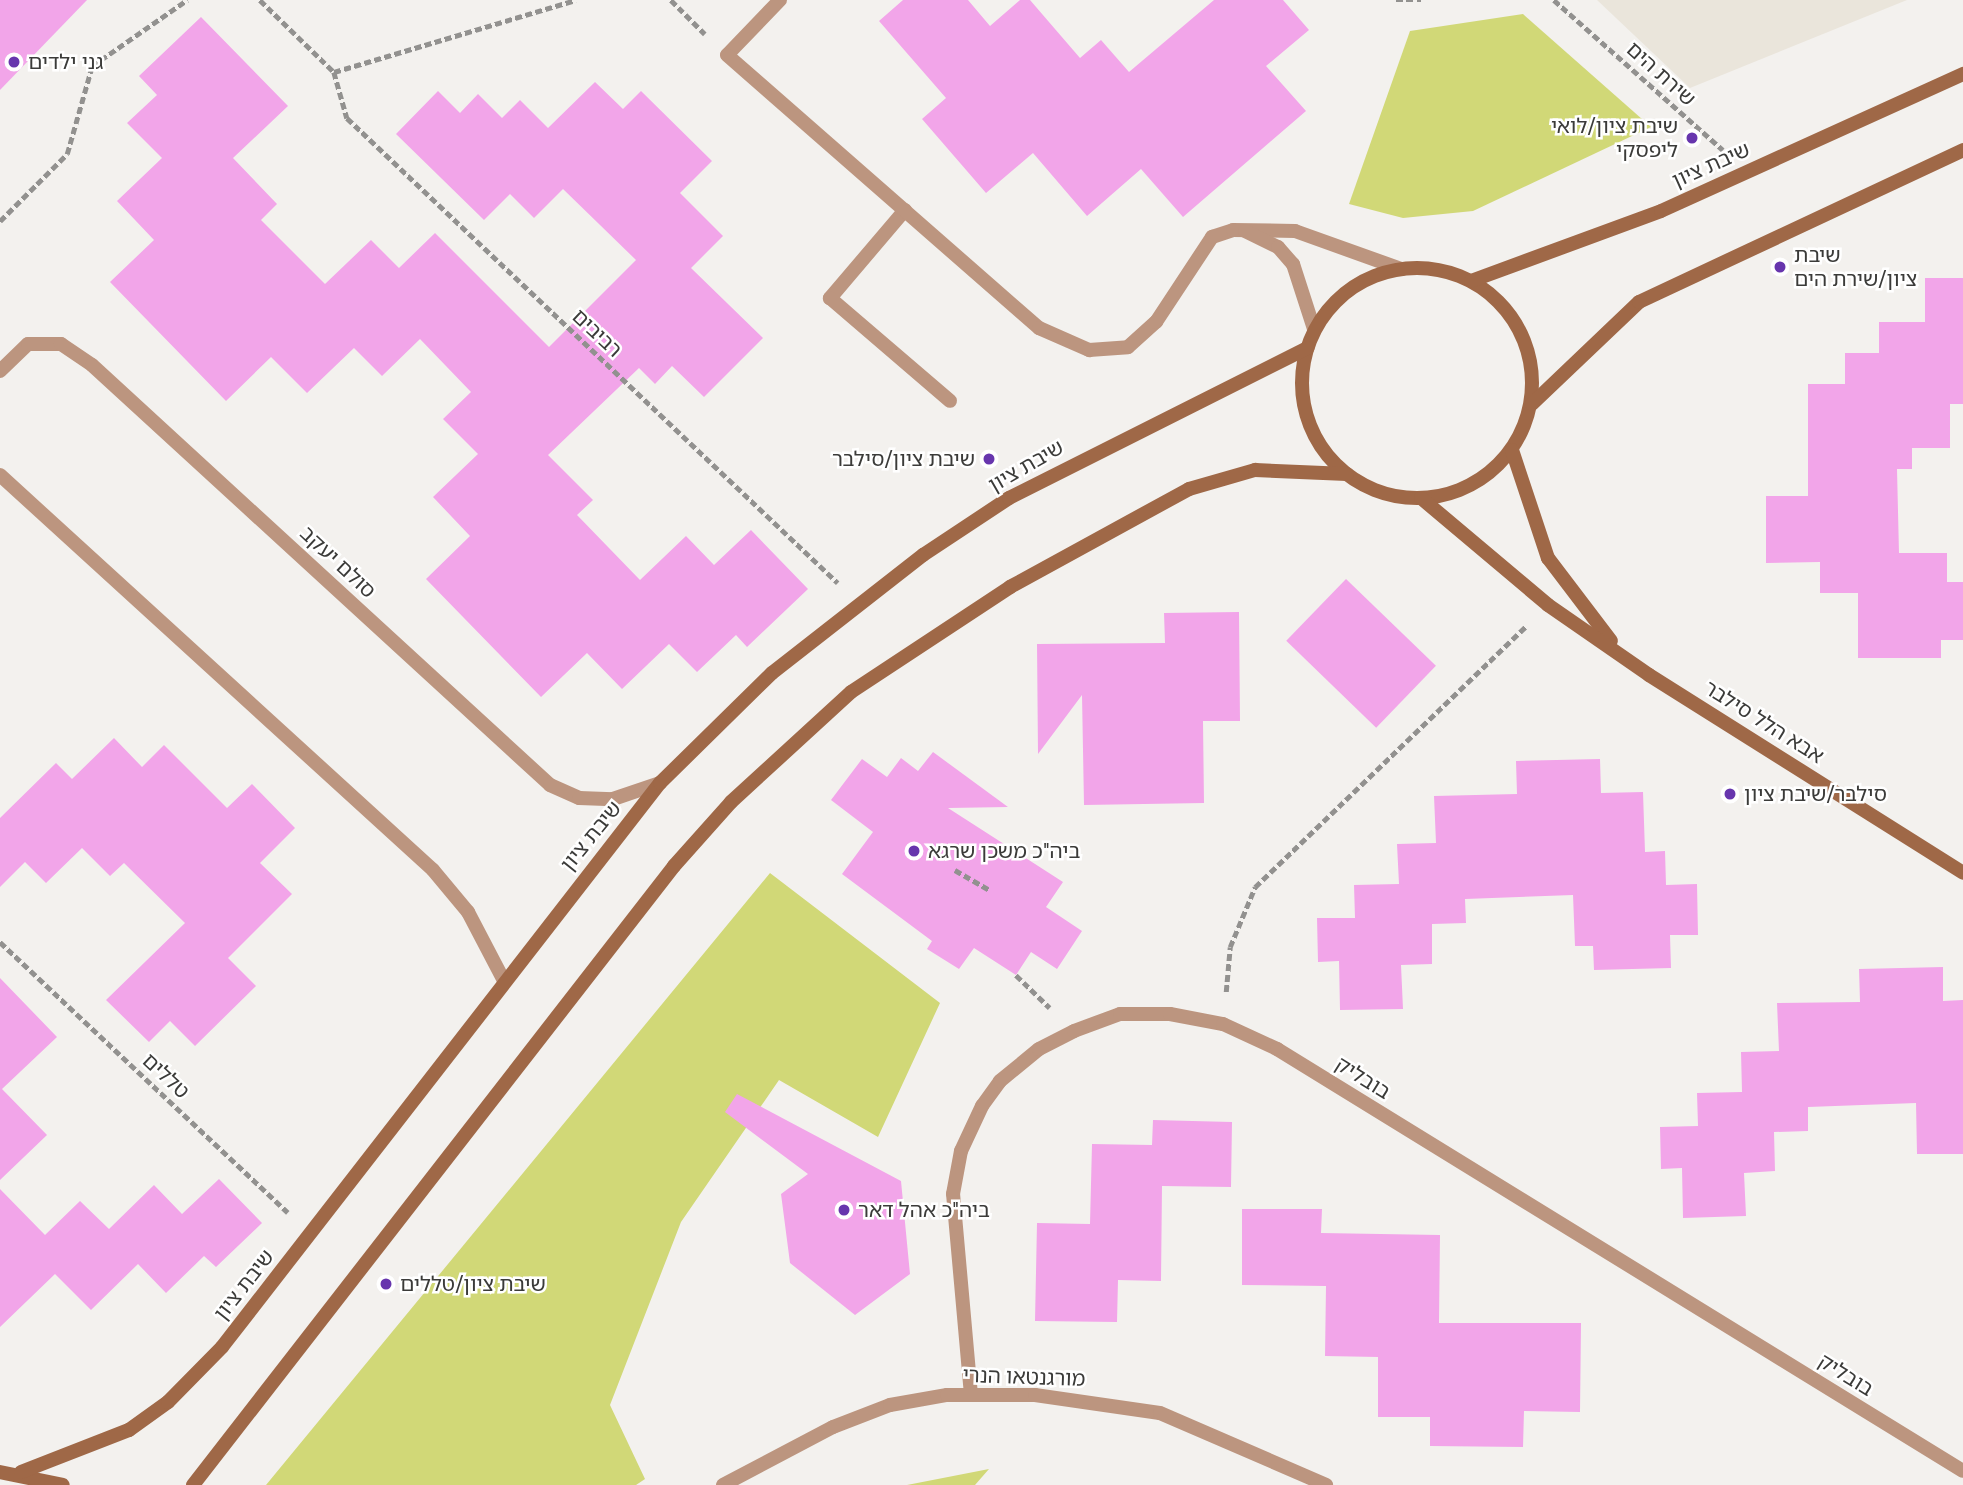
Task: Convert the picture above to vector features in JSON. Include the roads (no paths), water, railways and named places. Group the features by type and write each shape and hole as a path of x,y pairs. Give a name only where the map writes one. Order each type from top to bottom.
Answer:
{"street":[{"path":"780,0 727,55 1039,328 1089,350 1128,347 1156,323 1212,237 1233,230 1295,231 1401,269"},
{"name":"שיבת ציון","path":"1471,281 1571,247 1748,172 1963,74"},
{"path":"1532,404 1532,367 1522,332 1500,302 1471,281 1437,269 1401,269 1366,280 1336,301 1314,329 1307,348 1302,383 1307,418 1322,449 1347,474 1382,493 1421,498 1456,492 1487,475 1512,450 1532,404 1639,302 1963,150"},
{"path":"905,210 830,299 950,401"},
{"path":"1233,230 1266,239 1293,264 1314,329"},
{"name":"סולם יעקב","path":"0,370 28,344 61,344 92,365 550,785 579,798 613,799 660,783"},
{"name":"שיבת ציון","path":"21,1472 92,1448 168,1402 222,1347 660,783 772,673 859,603 1009,498 1307,348"},
{"name":"אבא הלל סילבר","path":"1512,450 1548,558 1606,636 1648,675"},
{"path":"193,1485 674,866 731,802 833,708 927,638 1189,489 1255,470 1347,474"},
{"path":"0,475 433,870 468,912 504,981"},
{"name":"אבא הלל סילבר","path":"1421,498 1548,605 1648,675 1963,873"},
{"name":"בובליק","path":"971,1395 953,1194 961,1151 1000,1081 1074,1031 1120,1014 1170,1014 1223,1024 1276,1049 1963,1471"},
{"name":"מורגנטאו הנרי","path":"723,1485 890,1405 971,1395 1035,1395 1160,1413 1326,1485"},
{"path":"0,1472 21,1472 63,1485"}],"place":[{"name":"גני ילדים","path":"14,62"},
{"name":"שיבת ציון/לואי ליפסקי","path":"1692,138"},
{"name":"שיבת ציון/שירת הים","path":"1780,267"},
{"name":"שיבת ציון/סילבר","path":"989,459"},
{"name":"סילבר/שיבת ציון","path":"1730,794"},
{"name":"ביה\"כ משכן שרגא","path":"914,851"},
{"name":"ביה\"כ אהל דאר","path":"844,1210"},
{"name":"שיבת ציון/טללים","path":"386,1284"}]}
